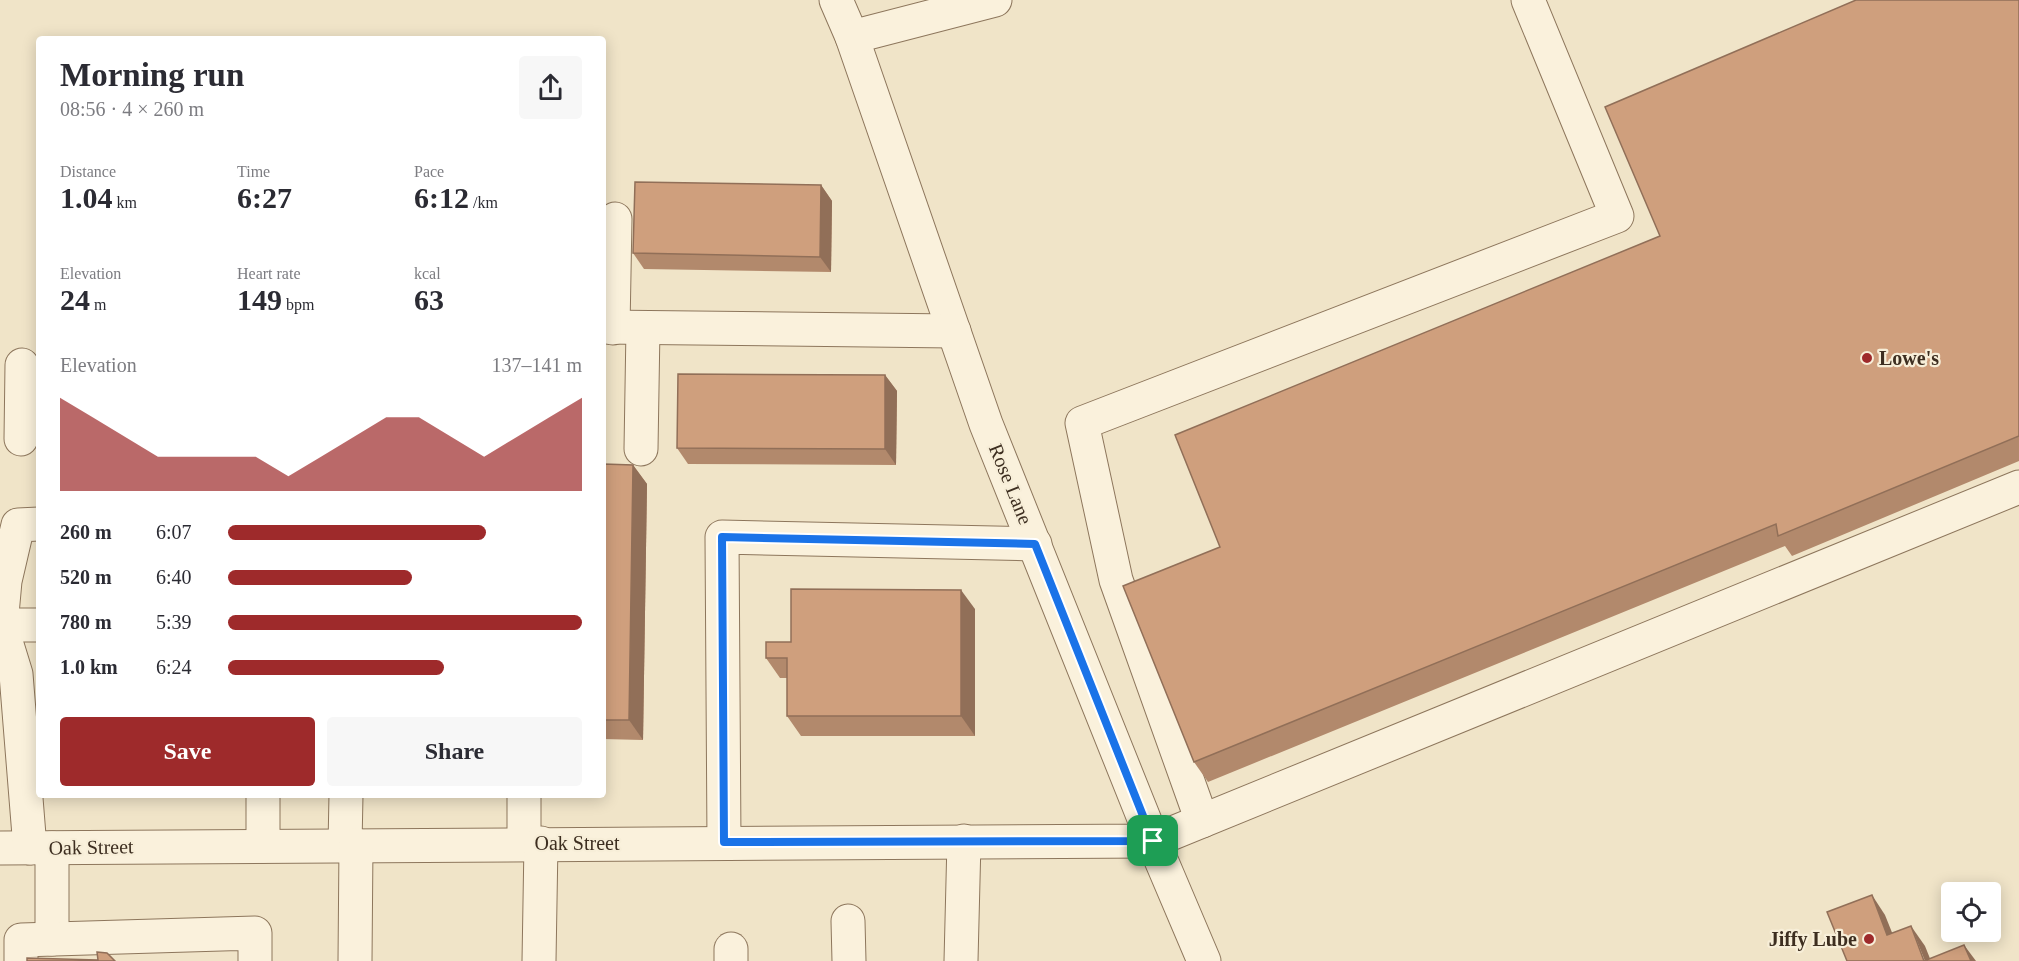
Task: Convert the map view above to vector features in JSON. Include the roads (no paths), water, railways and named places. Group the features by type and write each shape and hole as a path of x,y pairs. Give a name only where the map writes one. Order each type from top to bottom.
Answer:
{"street":[{"name":"Rose Lane","path":"836,0 852,37 986,424 1153,841 1204,961"},
{"path":"852,37 994,0"},
{"path":"1202,821 1116,580 1082,423 1617,216 1528,0"},
{"path":"615,219 619,328 641,449"},
{"path":"619,328 954,331"},
{"path":"20,365 21,440"},
{"path":"1153,841 2019,487"},
{"path":"22,532 5,580 1,625 17,665 27,848 52,939"},
{"path":"724,842 722,537 1035,544"},
{"path":"1,625 36,625"},
{"path":"263,798 263,846"},
{"path":"346,798 355,961"},
{"path":"524,798 532,843 539,961"},
{"path":"961,961 964,841"},
{"name":"Oak Street","path":"27,848 532,843 1153,841"},
{"path":"848,921 849,961"},
{"path":"21,961 21,940 255,933 255,961"}],"place":[{"name":"Lowe's","path":"1867,358"},
{"name":"Jiffy Lube","path":"1869,939"}]}
